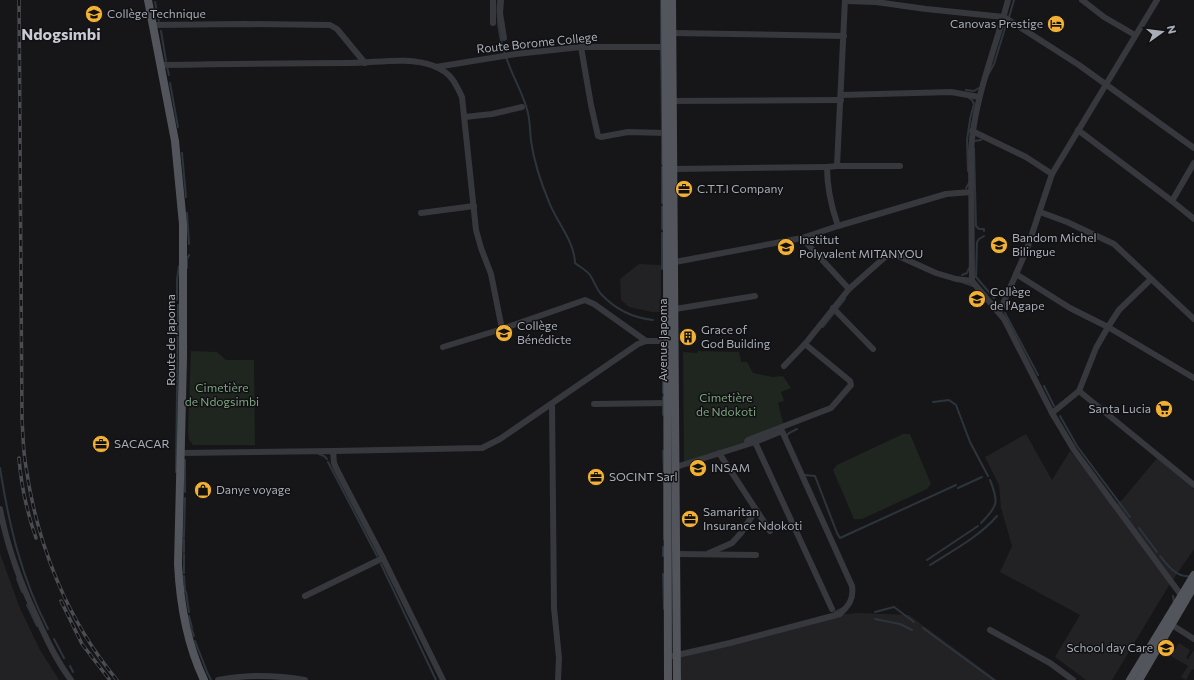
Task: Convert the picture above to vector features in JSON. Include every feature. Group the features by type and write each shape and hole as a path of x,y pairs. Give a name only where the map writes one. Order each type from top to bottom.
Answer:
{"main road":[{"name":"Route de Japoma","path":"148,0 175,141 183,224 183,358 178,564 180,594 188,633 195,658 204,680"},
{"name":"Avenue Japoma","path":"665,0 666,47 674,169 675,262 675,309 671,341 668,403 668,680"},
{"name":"Avenue Japoma","path":"672,0 669,101 666,133 671,341 676,467 677,680"},
{"path":"1139,680 1194,575"},
{"path":"1184,596 1194,586"},
{"path":"1130,680 1169,622"}],"street":[{"path":"492,23 493,0"},
{"path":"501,0 500,13 504,38"},
{"path":"1008,0 979,97 972,131 972,281 999,313 1009,329 1052,413 1083,463 1184,596"},
{"path":"1082,0 1104,17 1135,35"},
{"path":"999,313 1027,249 1052,174 1157,0"},
{"path":"837,166 845,1 876,2 1004,17 1079,65 1194,148"},
{"path":"153,25 330,25 337,29 365,63"},
{"path":"672,34 844,36"},
{"path":"581,47 598,136 628,132 666,133"},
{"name":"Route Borome College","path":"436,67 516,54 581,47 666,47"},
{"path":"161,65 416,61 436,67 448,74 454,80 462,97 476,230 491,274 502,329"},
{"path":"669,101 841,98 951,92 979,97"},
{"path":"464,117 492,114 522,107"},
{"path":"1078,130 1172,200 1194,219"},
{"path":"972,131 1026,156 1052,174"},
{"path":"1172,200 1194,163"},
{"path":"674,169 900,166"},
{"path":"827,167 829,196 838,226"},
{"path":"675,262 802,238 946,194 971,192"},
{"path":"420,213 474,206"},
{"path":"1040,212 1067,222 1111,242 1194,319"},
{"path":"802,238 849,289"},
{"path":"784,366 805,344 849,289 885,257 896,255 947,277 972,281"},
{"path":"1016,274 1070,308 1108,327 1194,378"},
{"path":"1052,413 1079,391 1096,348 1108,327 1120,310 1151,279"},
{"path":"675,309 755,296"},
{"path":"443,347 502,329 585,300 594,304 646,341"},
{"path":"834,308 873,349"},
{"path":"181,453 482,448 500,439 638,344 646,341 671,341"},
{"path":"805,344 852,384 831,408 747,441 751,443 832,609"},
{"path":"1079,391 1194,485"},
{"path":"594,404 668,403"},
{"path":"552,404 554,608 559,658 558,680"},
{"path":"668,656 677,656 840,614 851,601 853,594 852,586 782,431 751,443 676,467"},
{"path":"333,451 334,463 337,470 383,558 443,680"},
{"path":"719,453 770,531"},
{"path":"0,509 12,558 27,596 47,641 71,680"},
{"path":"706,554 732,543 741,533 756,510"},
{"path":"677,554 756,555"},
{"path":"305,596 383,558"},
{"path":"1169,622 1194,639"},
{"path":"990,630 1050,663 1074,680"},
{"path":"218,680 236,677 268,676 305,680"}],"shaded area":[{"path":"639,264 661,265 661,312 652,312 629,307 621,300 620,279"},
{"path":"1026,434 1052,480 1070,451 1115,506 1123,499 1157,458 1194,489 1194,549 1168,587 1112,680 1086,680 1055,657 1080,615 1000,572 1012,546 1001,508 999,485 985,457"},
{"path":"0,553 19,606 40,650 59,680 0,680"},
{"path":"859,613 909,615 997,680 681,680 680,655 838,615"},
{"path":"1179,643 1190,650 1186,658 1188,659 1194,650 1194,670 1192,669 1186,680 1181,677 1188,666 1171,656"}],"green space":[{"name":"Cimetière de Ndogsimbi","path":"191,351 217,352 226,360 254,360 255,445 193,445 189,440 188,430"},
{"name":"Cimetière de Ndokoti","path":"698,351 739,352 741,362 747,362 753,373 773,377 783,376 791,388 781,392 784,401 778,403 784,426 749,442 684,463 683,352 697,353"},
{"path":"903,434 910,434 931,484 927,489 862,519 854,519 833,470 837,465"}],"waterway":[{"path":"498,0 498,25 501,41 528,113 532,149 538,172 552,210 572,247 575,263 588,273 601,294 612,304 632,315 653,320"},
{"path":"661,0 661,45"},
{"path":"1009,17 1014,0"},
{"path":"155,2 159,21"},
{"path":"988,75 994,64 1006,25"},
{"path":"161,31 166,61"},
{"path":"661,50 662,131"},
{"path":"167,67 169,75"},
{"path":"170,83 178,127"},
{"path":"966,90 974,91 979,88"},
{"path":"969,98 974,104 970,119"},
{"path":"968,171 967,140 970,120"},
{"path":"662,136 662,164"},
{"path":"974,141 981,140"},
{"path":"974,148 976,226 979,229 984,229 984,231"},
{"path":"182,153 186,197"},
{"path":"662,167 662,203"},
{"path":"966,188 969,183"},
{"path":"662,207 662,229"},
{"path":"187,213 189,244"},
{"path":"662,233 662,269"},
{"path":"984,236 977,242 976,277 994,298"},
{"path":"187,268 187,259 189,255"},
{"path":"177,300 177,279 179,266"},
{"path":"962,275 967,273 969,268"},
{"path":"962,282 973,286"},
{"path":"837,309 845,299"},
{"path":"176,472 178,305"},
{"path":"823,327 834,313"},
{"path":"1005,313 1038,375"},
{"path":"663,356 663,393"},
{"path":"1044,386 1054,406"},
{"path":"663,397 663,415"},
{"path":"933,402 949,400 956,405 970,442 988,476"},
{"path":"1060,416 1077,446 1130,517"},
{"path":"787,435 797,429"},
{"path":"663,451 664,472"},
{"path":"319,454 327,459"},
{"path":"185,460 185,492"},
{"path":"328,462 377,556"},
{"path":"0,468 17,550 30,590 48,629"},
{"path":"804,475 815,476 840,538 956,485"},
{"path":"958,488 982,477"},
{"path":"664,480 664,539"},
{"path":"981,523 994,508 996,499 990,480"},
{"path":"184,537 185,498"},
{"path":"930,565 974,537 997,516"},
{"path":"927,560 978,526"},
{"path":"1139,528 1157,552"},
{"path":"184,539 184,552"},
{"path":"663,547 663,556"},
{"path":"184,554 184,573"},
{"path":"1160,556 1169,567 1177,573 1190,576"},
{"path":"381,564 436,680"},
{"path":"663,574 664,609"},
{"path":"184,576 185,591"},
{"path":"17,579 22,592"},
{"path":"186,592 189,612"},
{"path":"1173,596 1174,602"},
{"path":"27,605 37,626"},
{"path":"875,612 894,607 914,622"},
{"path":"835,612 843,608"},
{"path":"189,616 192,628"},
{"path":"875,619 900,624 912,630"},
{"path":"923,628 994,680"},
{"path":"192,630 194,636"},
{"path":"54,639 64,658"},
{"path":"195,641 207,672"},
{"path":"70,666 73,672"},
{"path":"207,672 211,680"}],"railway":[{"path":"19,0 22,418 25,461 38,524 46,552 57,580 69,607 83,632 99,657 117,680"},
{"path":"19,458 25,498 36,538"},
{"path":"61,601 82,644 109,679"}],"place":[{"name":"Collège Technique","path":"94,14"},
{"name":"Canovas Prestige","path":"1056,24"},
{"name":"C.T.T.I Company","path":"684,189"},
{"name":"Bandom Michel Bilingue","path":"999,245"},
{"name":"Institut Polyvalent MITANYOU","path":"786,247"},
{"name":"Collège de l'Agape","path":"977,299"},
{"name":"Collège Bénédicte","path":"504,333"},
{"name":"Grace of God Building","path":"688,337"},
{"name":"Santa Lucia","path":"1164,409"},
{"name":"SACACAR","path":"101,444"},
{"name":"INSAM","path":"698,468"},
{"name":"SOCINT Sarl","path":"596,477"},
{"name":"Danye voyage","path":"203,490"},
{"name":"Samaritan Insurance Ndokoti","path":"690,519"},
{"name":"School day Care","path":"1166,648"}],"district":[{"name":"Ndogsimbi","path":"61,34"}]}
